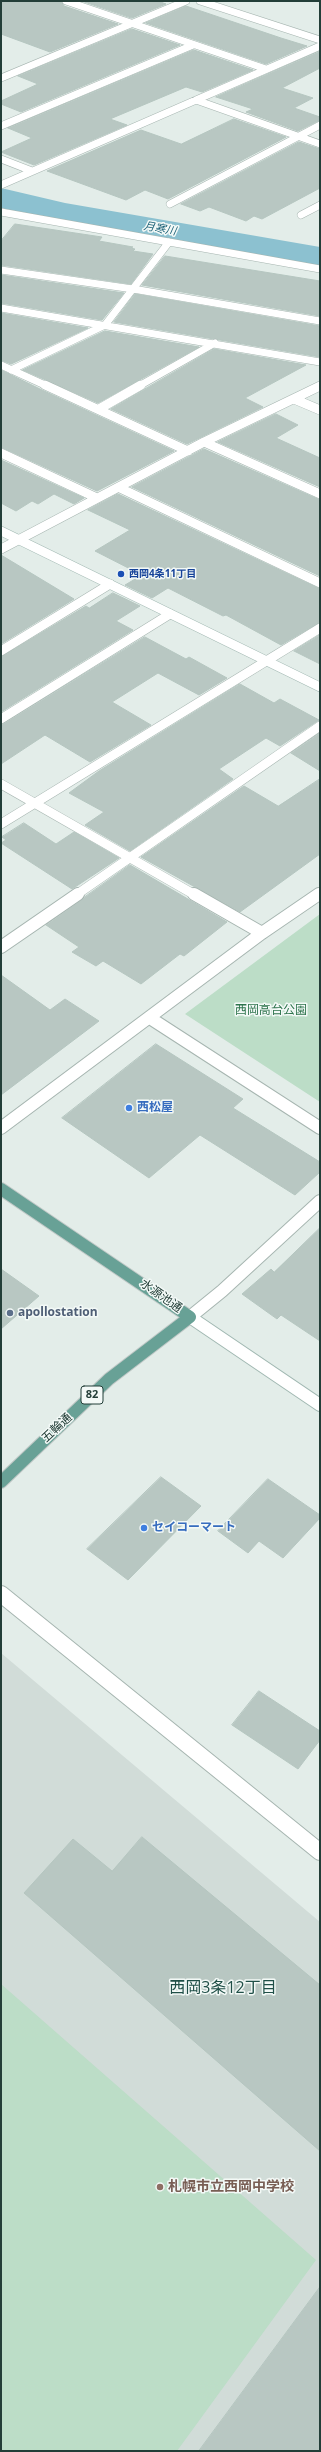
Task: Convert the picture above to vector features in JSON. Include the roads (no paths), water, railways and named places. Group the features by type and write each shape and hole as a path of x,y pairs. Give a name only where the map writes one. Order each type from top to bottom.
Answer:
{"main road":[{"name":"水源池通","path":"1,1189 190,1317"},
{"name":"五輪通","path":"1,1482 109,1379 190,1317"}],"street":[{"path":"66,1 266,69"},
{"path":"1,78 134,24 186,1"},
{"path":"200,1 320,40"},
{"path":"1,126 193,45"},
{"path":"1,186 32,171 320,46"},
{"path":"196,100 320,144"},
{"path":"170,204 320,125"},
{"path":"1,159 32,171"},
{"path":"301,215 320,205"},
{"path":"1,212 320,269"},
{"path":"11,370 105,325 169,242"},
{"path":"1,270 133,289 320,320"},
{"path":"1,308 215,343 320,362"},
{"path":"99,409 215,343"},
{"path":"1,365 188,451"},
{"path":"1,549 97,498 120,488 204,442 320,386"},
{"path":"294,399 320,410"},
{"path":"204,442 320,494"},
{"path":"1,452 97,498"},
{"path":"120,488 320,583"},
{"path":"1,531 170,614 266,659 320,687"},
{"path":"1,651 110,584"},
{"path":"1,719 170,614"},
{"path":"1,824 266,659 320,628"},
{"path":"1,947 320,726"},
{"path":"1,784 262,933"},
{"path":"1,1128 262,933 320,893"},
{"path":"150,1018 320,1128"},
{"path":"190,1317 222,1291 320,1202"},
{"name":"水源池通","path":"190,1317 320,1405"},
{"path":"1,1594 320,1852"}],"waterway":[{"name":"月寒川","path":"1,198 65,213 320,257"}],"place":[{"name":"西岡4条11丁目","path":"121,574"},
{"name":"西松屋","path":"129,1108"},
{"name":"apollostation","path":"10,1313"},
{"name":"セイコーマート","path":"144,1528"},
{"name":"札幌市立西岡中学校","path":"160,2187"}],"district":[{"name":"西岡3条12丁目","path":"223,1988"}],"park label":[{"name":"西岡高台公園","path":"271,1011"}]}
